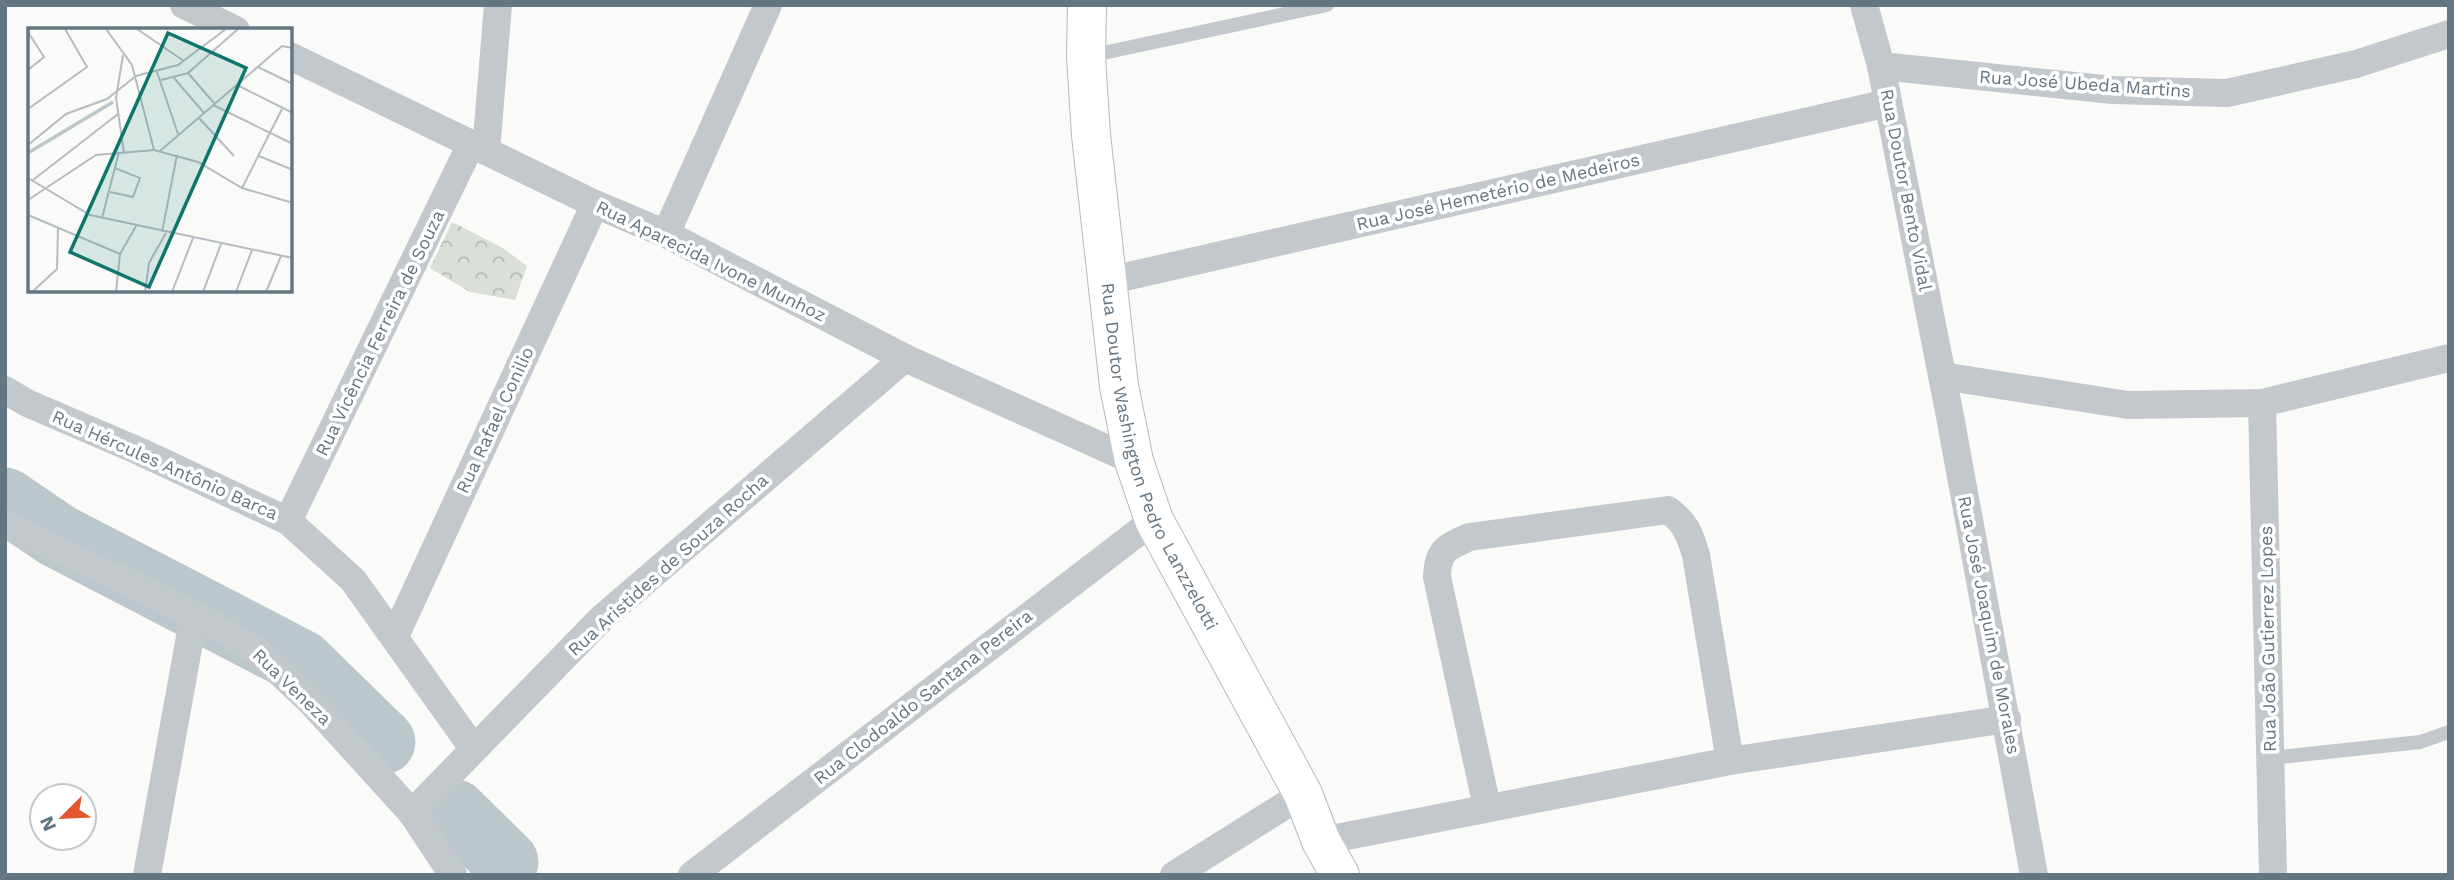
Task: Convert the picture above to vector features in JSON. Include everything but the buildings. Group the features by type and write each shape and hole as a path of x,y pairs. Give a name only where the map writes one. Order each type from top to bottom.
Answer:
{"main road":[{"name":"Rua Doutor Washington Pedro Lanzzelotti","path":"1087,5 1086,57 1090,135 1119,386 1134,461 1154,520 1304,794 1321,841 1340,875"}],"street":[{"path":"479,148 498,5"},
{"path":"666,234 768,5"},
{"name":"Rua Doutor Bento Vidal","path":"1864,5 1881,66 1942,376"},
{"path":"197,8 232,28"},
{"name":"Rua José Ubeda Martins","path":"1881,66 2113,90 2227,93 2356,64 2449,34"},
{"name":"Rua Aparecida Ivone Munhoz","path":"292,57 596,204 666,234 905,358 1134,461"},
{"name":"Rua José Hemetério de Medeiros","path":"1107,281 1888,103"},
{"name":"Rua Vicência Ferreira de Souza","path":"288,521 479,148"},
{"name":"Rua Rafael Conilio","path":"396,636 596,204"},
{"name":"Rua Aristides de Souza Rocha","path":"412,813 602,618 905,358"},
{"path":"1942,376 2128,405 2262,403 2449,358"},
{"name":"Rua José Joaquim de Morales","path":"1942,376 2034,875"},
{"name":"Rua Hércules Antônio Barca","path":"5,390 27,403 141,452 288,521 353,580 396,636 473,748"},
{"name":"Rua João Gutierrez Lopes","path":"2262,403 2273,875"},
{"path":"1487,807 1437,577 1438,558 1447,548 1469,537 1668,510 1680,518 1689,530 1696,555 1730,761"},
{"name":"Rua Clodoaldo Santana Pereira","path":"692,875 1154,520"},
{"name":"Rua Veneza","path":"5,524 194,615 256,650 311,702 412,813 453,875"},
{"path":"146,875 194,615"},
{"path":"1321,841 1730,761 2007,719"},
{"path":"1174,875 1304,794"}],"lane":[{"path":"1086,57 1327,5"},
{"path":"2271,758 2420,742 2449,732"}],"green space":[{"path":"452,222 503,248 527,266 515,300 470,292 430,268"}],"waterway":[{"path":"5,500 58,536 301,662 383,742"},
{"path":"455,812 506,862"}]}
